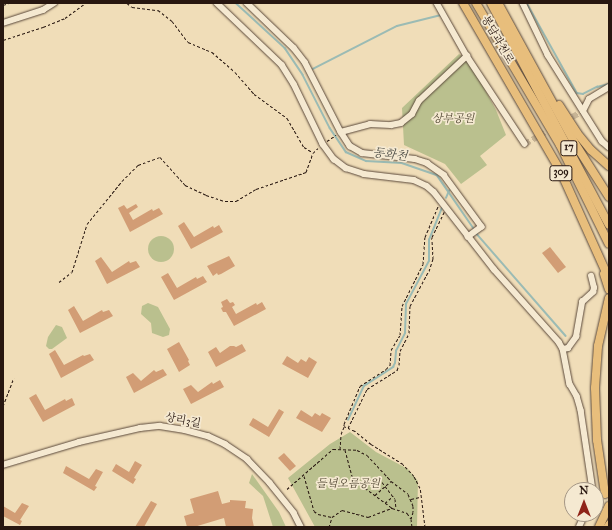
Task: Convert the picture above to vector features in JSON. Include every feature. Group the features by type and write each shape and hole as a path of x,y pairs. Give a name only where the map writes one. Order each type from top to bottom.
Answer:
{"highway":[{"name":"봉담과천로","path":"463,3 560,170 600,262"},
{"name":"17","path":"476,3 517,75 560,145 609,244"},
{"name":"17","path":"491,3 529,69 609,225"},
{"name":"봉담과천로","path":"498,3 529,69"},
{"path":"529,69 591,150 609,166"},
{"name":"309","path":"529,69 609,197"},
{"path":"600,262 609,288"},
{"name":"309","path":"600,262 609,279"},
{"path":"605,494 597,440 595,388 598,346 608,302"},
{"path":"599,527 609,506"}],"main road":[{"path":"606,527 609,523"}],"street":[{"path":"3,24 43,10 54,3"},
{"path":"217,3 282,65 294,84 324,144 334,159 346,168 364,174 414,180 427,186 446,206 494,269 559,342 563,349 570,384 577,396 581,410 592,482"},
{"path":"247,3 294,48 305,62 339,133 350,146 362,153 415,159 427,163 444,175 482,227 469,236"},
{"path":"438,3 467,56 525,144"},
{"path":"523,3 548,56 584,111 602,142 609,147"},
{"path":"339,133 356,126 370,124 390,125 401,123 412,114 419,101 467,56"},
{"path":"584,111 589,99 609,87"},
{"path":"563,349 568,348 574,342 582,302 593,292 594,288 591,276"},
{"name":"상리3길","path":"3,466 79,442 140,428 160,426 185,430 208,436 225,444 247,458 294,513 301,527"}],"path":[{"path":"3,5 9,3"},
{"path":"3,40 65,18 86,3"},
{"path":"127,3 132,7 158,10 165,14 188,42 212,52 235,72 254,94 287,118 304,147 313,153"},
{"path":"59,282 72,272 87,224 122,181 138,165 160,157 185,185 206,195 236,201 256,189 306,172 313,153 339,133"},
{"path":"340,449 341,434 345,420 360,386 390,365 391,350 400,335 402,306 423,264 425,237 439,198"},
{"path":"348,428 367,389 397,370 400,351 409,333 410,306 429,271 433,259 432,238 446,206"},
{"path":"3,406 14,378"},
{"path":"344,426 403,464 414,476 420,488 425,527"},
{"path":"344,449 351,476 392,508"},
{"path":"287,489 332,450 357,450 367,456 391,481 408,494 411,500 413,512 411,519 412,527"},
{"path":"304,475 314,511 318,514 332,517"},
{"path":"374,495 391,481"},
{"path":"382,482 394,496 396,508"},
{"path":"384,503 394,496"},
{"path":"411,500 420,497"},
{"path":"329,527 332,517 342,510 364,516 373,516 392,508 396,508 407,513 411,519"}],"green space":[{"name":"상부공원","path":"459,54 470,62 496,110 506,135 480,156 487,165 461,184 445,164 404,145 402,108"},
{"path":"161,236 170,240 174,249 170,258 161,262 152,258 148,249 152,240"},
{"path":"148,303 158,307 170,329 169,335 163,337 152,333 151,323 141,314 142,306"},
{"path":"56,325 62,327 67,338 52,349 49,349 46,346 48,337"},
{"name":"들녘오름공원","path":"350,432 376,452 408,469 418,481 417,527 315,527 288,478 330,444"},
{"path":"252,474 279,512 286,527 273,527 263,496 249,483"}],"building":[{"path":"136,204 138,207 129,213 133,220 152,209 153,211 159,208 163,214 130,232 118,208 124,205 127,209"},
{"path":"184,222 194,237 213,226 214,228 219,225 223,232 191,249 178,226"},
{"path":"550,247 566,267 558,273 542,253"},
{"path":"229,256 235,266 221,274 218,275 217,273 213,276 207,266"},
{"path":"101,257 112,272 129,261 130,263 136,261 140,267 107,284 95,261"},
{"path":"168,273 177,288 196,277 197,279 203,276 207,282 174,300 161,277"},
{"path":"227,299 230,303 233,302 235,305 232,307 236,314 256,303 257,305 262,302 266,309 234,326 226,312 223,312 221,308 223,307 221,302"},
{"path":"74,306 83,321 102,310 103,312 109,310 113,316 80,333 68,310"},
{"path":"179,342 189,360 190,365 179,372 167,349"},
{"path":"242,344 246,351 216,367 208,352 216,347 220,353 230,346 236,347"},
{"path":"55,350 64,365 83,355 90,354 94,360 61,378 49,354"},
{"path":"287,356 298,363 301,359 306,362 309,357 317,362 308,378 282,364"},
{"path":"163,369 167,375 134,393 126,377 133,373 141,381 154,370 156,372"},
{"path":"220,380 224,387 191,404 183,389 191,385 198,392 212,382 213,384"},
{"path":"36,394 45,410 65,399 66,401 72,398 75,405 43,422 29,398"},
{"path":"279,409 284,412 269,437 249,425 253,418 268,427"},
{"path":"301,410 312,417 315,413 320,416 322,413 331,418 322,432 296,418"},
{"path":"284,453 296,466 290,471 278,458"},
{"path":"135,461 142,465 134,478 136,479 133,484 112,471 116,464 129,472"},
{"path":"66,466 89,479 96,469 103,472 95,486 97,487 94,491 63,473"},
{"path":"218,491 222,504 230,502 230,500 246,501 245,508 253,509 252,518 254,527 226,527 224,518 194,527 187,527 184,516 194,513 190,499"},
{"path":"151,501 157,504 144,527 135,527"},
{"path":"22,503 29,506 20,520 22,521 20,525 3,516 3,506 15,513"}],"waterway":[{"name":"동화천","path":"236,3 285,48 303,75 330,128 346,152 366,161 402,163 437,175 475,230"},
{"path":"527,3 577,93 583,94 597,87 609,84"},
{"path":"313,69 397,26 441,15"},
{"name":"동화천","path":"446,198 449,191"},
{"path":"348,420 364,386 393,367 395,363 396,351 405,333 406,304 429,261 429,240 442,208"},
{"name":"동화천","path":"477,234 566,336"}],"tunnel":[{"path":"565,121 583,111"},
{"path":"525,144 553,128"}]}
